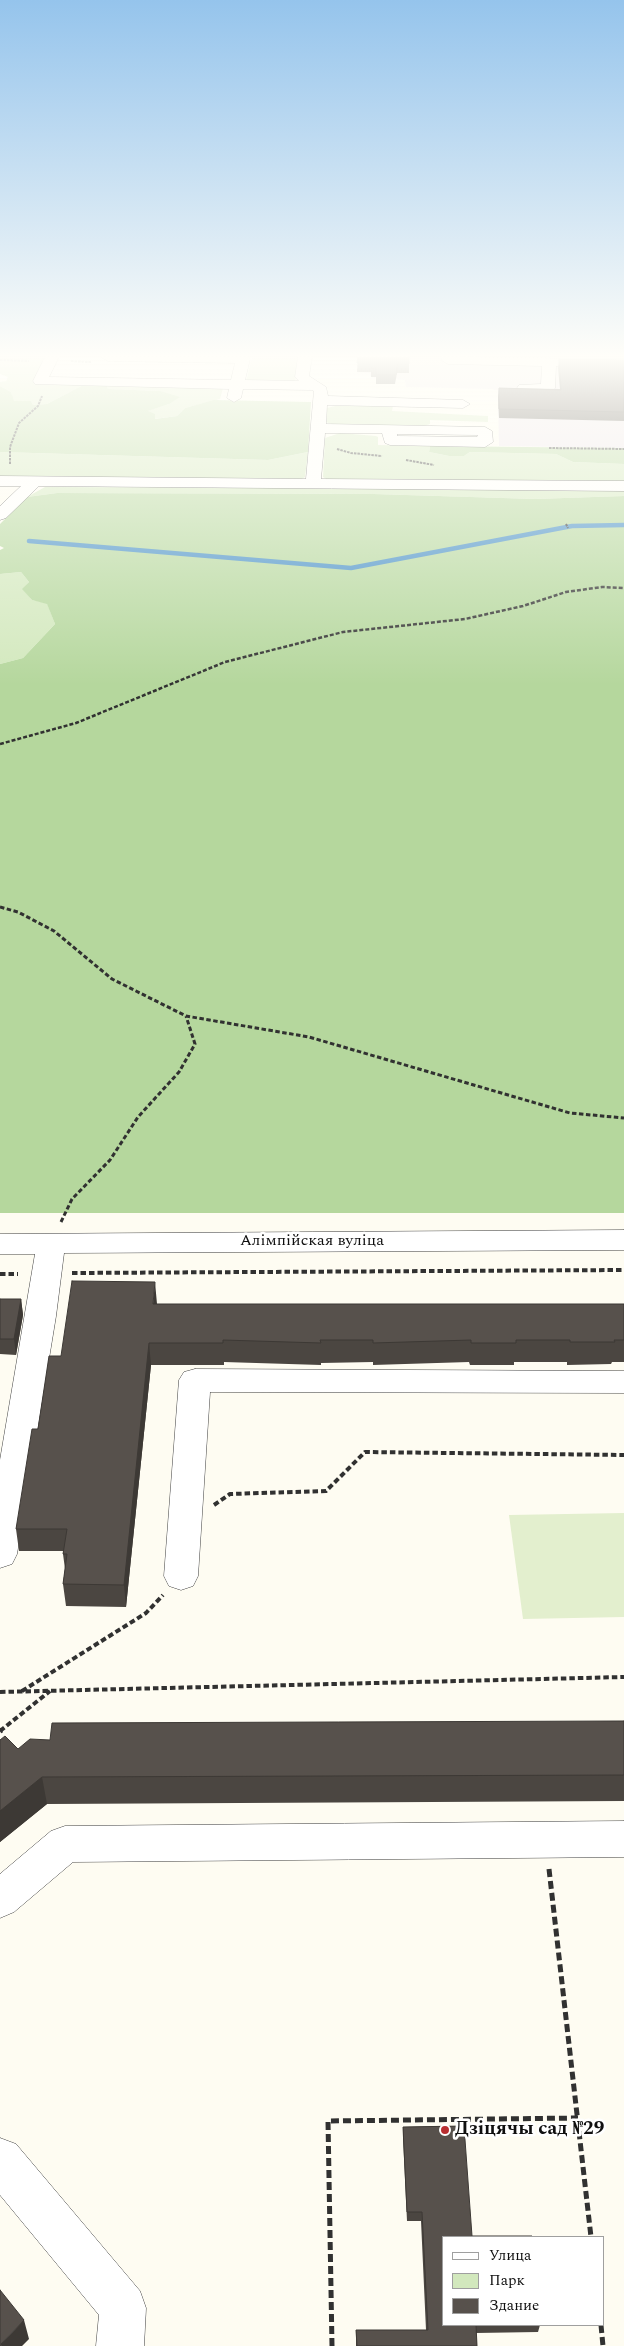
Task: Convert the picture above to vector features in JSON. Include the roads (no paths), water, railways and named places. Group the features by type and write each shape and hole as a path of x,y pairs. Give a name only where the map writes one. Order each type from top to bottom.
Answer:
{"street":[{"path":"313,484 315,466"},
{"path":"0,481 624,486"},
{"path":"0,515 35,481"},
{"name":"Алімпійская вуліца","path":"0,1244 49,1258 624,1240"},
{"path":"0,1554 49,1258"},
{"path":"181,1576 195,1380 624,1382"},
{"path":"0,1899 65,1844 624,1838"},
{"path":"0,2160 123,2308 120,2346"}],"waterway":[{"path":"29,541 351,568 572,526 624,525"}],"place":[{"name":"Дзіцячы сад №29","path":"445,2130"}]}
